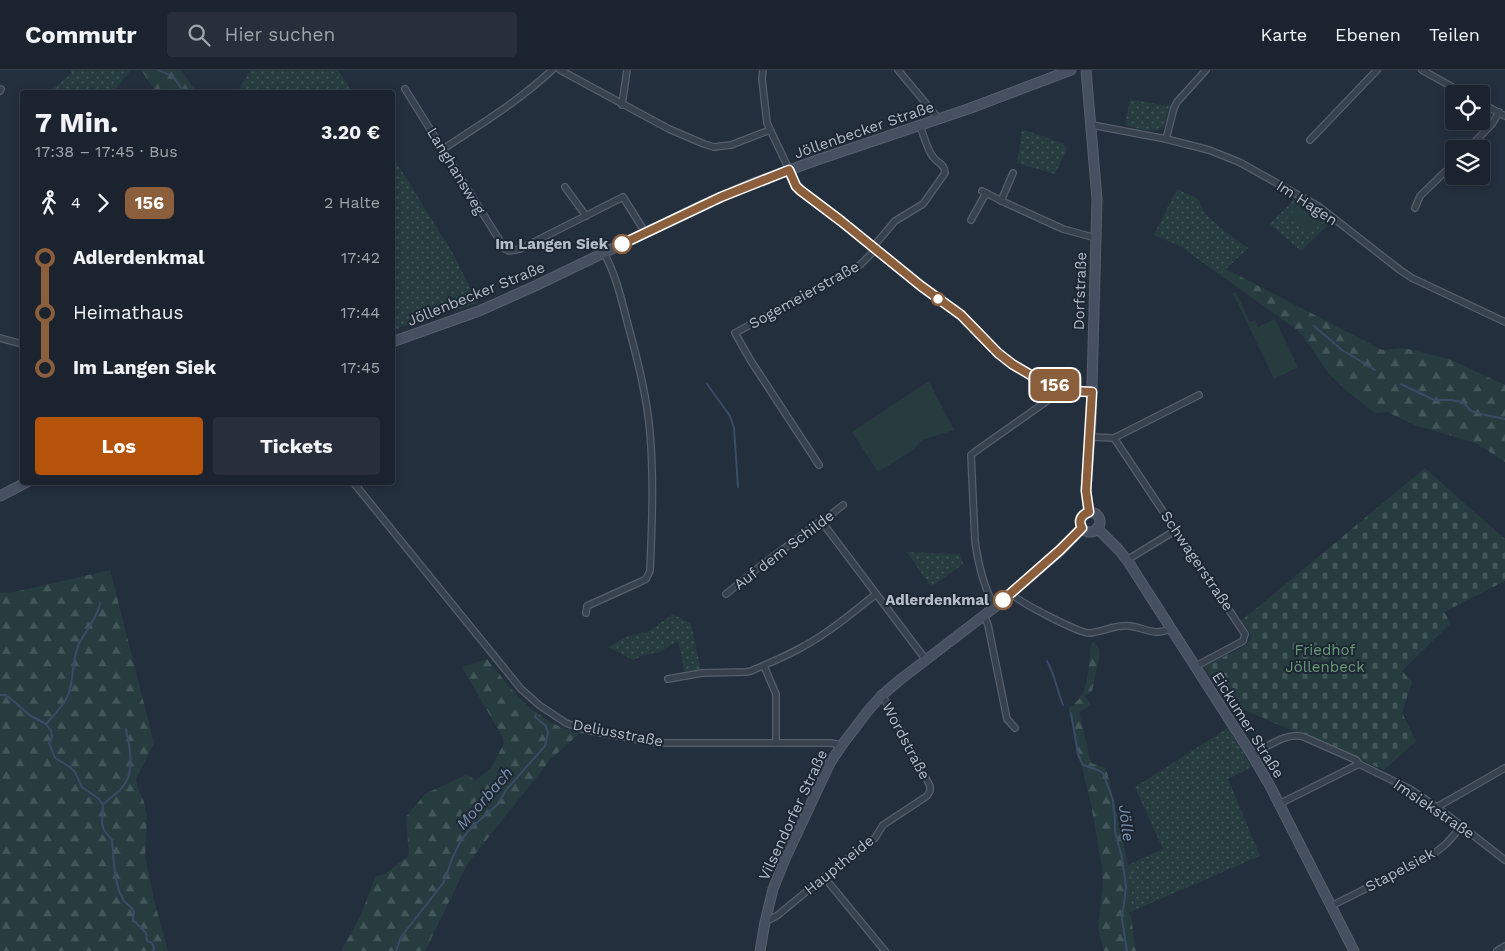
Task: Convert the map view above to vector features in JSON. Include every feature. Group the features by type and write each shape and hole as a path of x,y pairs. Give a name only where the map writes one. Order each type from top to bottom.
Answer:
{"main road":[{"name":"Jöllenbecker Straße","path":"395,341 487,307 535,286 721,197 789,170 997,99 1071,70"},
{"name":"Dorfstraße","path":"1086,70 1097,199 1092,392 1086,491 1089,512"},
{"path":"0,496 21,485"},
{"path":"1089,512 1094,513 1098,517 1099,524 1097,528 1090,532 1082,528 1080,524 1081,518 1085,513 1089,512"},
{"name":"Vilsendorfer Straße","path":"760,951 773,889 785,859 830,763 867,712 882,696 995,607 1082,528"},
{"name":"Eickumer Straße","path":"1097,528 1127,560 1252,755 1354,951"}],"street":[{"path":"443,149 535,86 552,70"},
{"path":"560,70 672,130 704,144 714,146 737,144 770,130"},
{"path":"622,104 627,70"},
{"path":"763,70 762,79 766,117 770,130 796,186 800,190 921,286 961,315 998,353 1012,364 1034,377 1060,387 1074,391 1092,392"},
{"path":"898,70 939,119"},
{"path":"1166,139 1177,102 1206,70"},
{"path":"1310,140 1377,70"},
{"path":"1422,70 1449,85"},
{"name":"Langhansweg","path":"405,89 501,245 509,251 520,249 586,216"},
{"path":"1477,140 1502,114 1490,108"},
{"path":"874,248 895,221 923,204 945,174 943,166 931,154 920,125"},
{"name":"Im Hagen","path":"1092,125 1166,139 1209,150 1239,162 1318,206 1412,278 1505,322"},
{"path":"1415,208 1420,196 1445,172"},
{"path":"1001,201 1013,173"},
{"path":"565,188 586,216 623,198 645,232"},
{"path":"971,220 984,192 1063,228 1096,238"},
{"name":"Sogemeierstraße","path":"819,465 751,361 735,333 860,265 874,248"},
{"path":"586,613 587,606 646,579 650,571 652,474 650,432 642,383 631,336 616,278 604,253"},
{"path":"0,338 20,343"},
{"path":"995,607 977,555 971,456 1057,394 1060,387"},
{"path":"1090,437 1114,438 1199,396"},
{"name":"Schwagerstraße","path":"1114,438 1245,634 1243,641 1196,666"},
{"name":"Deliusstraße","path":"355,485 521,689 539,705 566,723 582,729 658,743 830,743 842,745"},
{"name":"Auf dem Schilde","path":"726,594 843,505"},
{"path":"822,522 926,660"},
{"path":"1127,560 1176,530"},
{"path":"1011,593 1015,598 1030,606 1087,633 1120,626 1130,626 1155,633 1171,628"},
{"path":"668,679 702,673 746,672 764,666 806,645 845,619 876,594"},
{"path":"984,615 988,625 1008,719 1015,728"},
{"path":"764,666 776,694 776,743"},
{"name":"Wordstraße","path":"882,696 930,786"},
{"name":"Imsiekstraße","path":"1252,755 1285,738 1299,735 1356,760 1359,764 1410,789 1437,807 1505,860"},
{"path":"1279,804 1359,764"},
{"path":"1437,807 1505,768"},
{"name":"Hauptheide","path":"765,922 778,915 875,838 883,825 927,796 930,786"},
{"name":"Stapelsiek","path":"1331,906 1431,856 1446,844 1462,826"},
{"path":"824,877 885,951"},
{"path":"1497,951 1505,946"}],"green space":[{"path":"70,70 131,70 115,90 94,90 92,87 86,90 51,90 72,73"},
{"path":"141,70 181,70 196,90 155,90"},
{"path":"251,70 338,70 351,90 238,90"},
{"path":"1130,99 1166,106 1170,103 1164,127 1150,131 1125,125"},
{"path":"1022,129 1064,144 1067,149 1055,174 1017,163"},
{"path":"395,160 452,252 478,303 455,311 451,310 395,329"},
{"path":"1177,189 1198,199 1205,214 1224,231 1248,248 1220,275 1180,246 1154,235"},
{"path":"1295,198 1314,207 1332,221 1301,251 1270,224"},
{"path":"1300,204 1325,220 1311,233 1287,218"},
{"path":"1226,269 1382,350 1404,348 1449,359 1505,385 1505,462 1476,443 1414,425 1388,412 1375,413 1328,373 1303,336 1296,329 1220,275"},
{"path":"1236,292 1250,322 1255,320 1258,327 1275,319 1298,367 1274,379 1233,294"},
{"path":"929,381 954,430 922,440 913,450 878,472 852,432"},
{"name":"Friedhof Jöllenbeck","path":"1425,468 1505,539 1505,581 1444,612 1451,623 1402,671 1412,682 1402,713 1416,741 1384,770 1233,705 1218,689 1204,665 1238,650 1249,642 1251,638 1250,633 1241,621"},
{"path":"907,552 960,554 963,564 931,587"},
{"path":"110,570 154,743 136,779 147,816 145,857 168,951 0,951 0,593 15,592"},
{"path":"673,614 691,624 701,670 685,673 678,641 659,652 644,655 633,660 608,647 628,636 648,632"},
{"path":"1094,642 1099,650 1099,658 1092,691 1085,696 1091,705 1079,712 1091,763 1106,768 1133,885 1128,913 1131,916 1136,951 1104,951 1098,927 1103,883 1101,861 1091,805 1069,713 1069,708 1079,699 1083,691 1088,671 1091,643"},
{"path":"487,659 506,683 539,715 566,729 581,732 551,759 468,863 425,951 341,951 360,917 376,876 385,874 409,854 407,816 425,794 466,775 476,780 490,769 504,744 503,738 462,667"},
{"path":"1228,728 1252,767 1228,779 1260,856 1128,913 1133,885 1128,865 1163,849 1135,787"}],"waterway":[{"path":"158,70 174,78 182,90"},
{"path":"1314,326 1342,350 1375,370"},
{"name":"Moorbach","path":"707,384 730,416 734,428 738,487"},
{"path":"1401,384 1434,400 1463,402 1471,411 1505,419"},
{"path":"46,724 66,699 77,649 100,603"},
{"name":"Jölle","path":"1047,661 1063,705"},
{"path":"0,695 6,695 31,716 46,724 51,731 52,737 49,743 55,758 70,767 75,772 82,787 99,799 103,805 102,823 104,830 112,840 115,875 119,891 124,901 133,909 133,921 146,933 147,941 152,943 154,948 153,951"},
{"name":"Jölle","path":"1071,713 1078,754 1081,761 1083,765 1103,773 1113,800 1115,831 1122,858 1126,887 1122,919 1127,951"},
{"name":"Moorbach","path":"396,951 401,937 444,882 461,840 471,828 499,803 506,790 545,746 548,733 546,726 535,717 536,714"},
{"path":"103,805 121,789 129,776 131,760 126,729"}],"bus line":[{"name":"156","path":"622,244 721,197 789,170 796,186 809,198 961,315 998,353 1012,364 1034,377 1060,387 1074,391 1092,392 1086,491 1089,512 1082,515 1080,524 1082,528 1003,600"}],"place":[{"name":"Im Langen Siek","path":"622,244"},
{"name":"Adlerdenkmal","path":"1003,600"}]}
